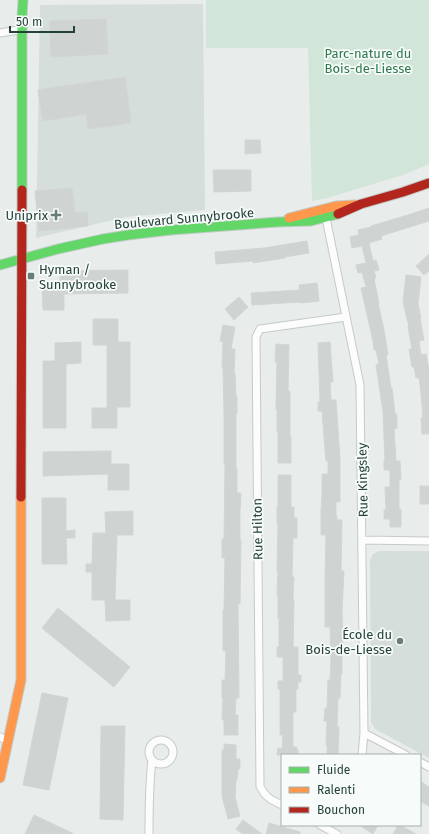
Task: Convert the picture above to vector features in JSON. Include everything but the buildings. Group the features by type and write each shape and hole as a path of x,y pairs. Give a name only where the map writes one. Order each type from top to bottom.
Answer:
{"street":[{"path":"0,778 4,739 21,680 23,0"},
{"path":"0,33 12,30 22,30"},
{"name":"Boulevard Sunnybrooke","path":"0,265 37,254 128,235 171,230 311,221 325,213 340,214 361,204 403,192 429,182"},
{"name":"Rue Kingsley","path":"325,213 360,385 364,733 362,754"},
{"name":"Rue Hilton","path":"281,804 263,793 260,786 256,337 260,329 346,317"},
{"path":"362,540 429,542"},
{"path":"364,733 404,754"},
{"path":"149,834 152,760"},
{"path":"322,826 335,833"}],"shaded area":[{"path":"203,4 205,210 126,217 36,238 40,5"},
{"name":"École du Bois-de-Liesse","path":"379,551 429,551 429,758 375,729 371,722 370,560 373,554"}],"green space":[{"name":"Parc-nature du Bois-de-Liesse","path":"206,0 429,0 429,164 403,175 327,198 312,201 308,48 206,48"}],"traffic: fast":[{"path":"22,190 23,0"},
{"path":"0,265 58,249 128,235 171,230 311,221 338,214"}],"traffic: slow":[{"path":"289,218 336,206 355,205"},
{"path":"0,778 21,680 21,497"}],"traffic: jam":[{"path":"338,214 361,204 429,183"},
{"path":"21,497 22,190"}],"place":[{"name":"Uniprix","path":"56,215"},
{"name":"Hyman / Sunnybrooke","path":"31,276"},
{"name":"École du Bois-de-Liesse","path":"400,641"}]}
